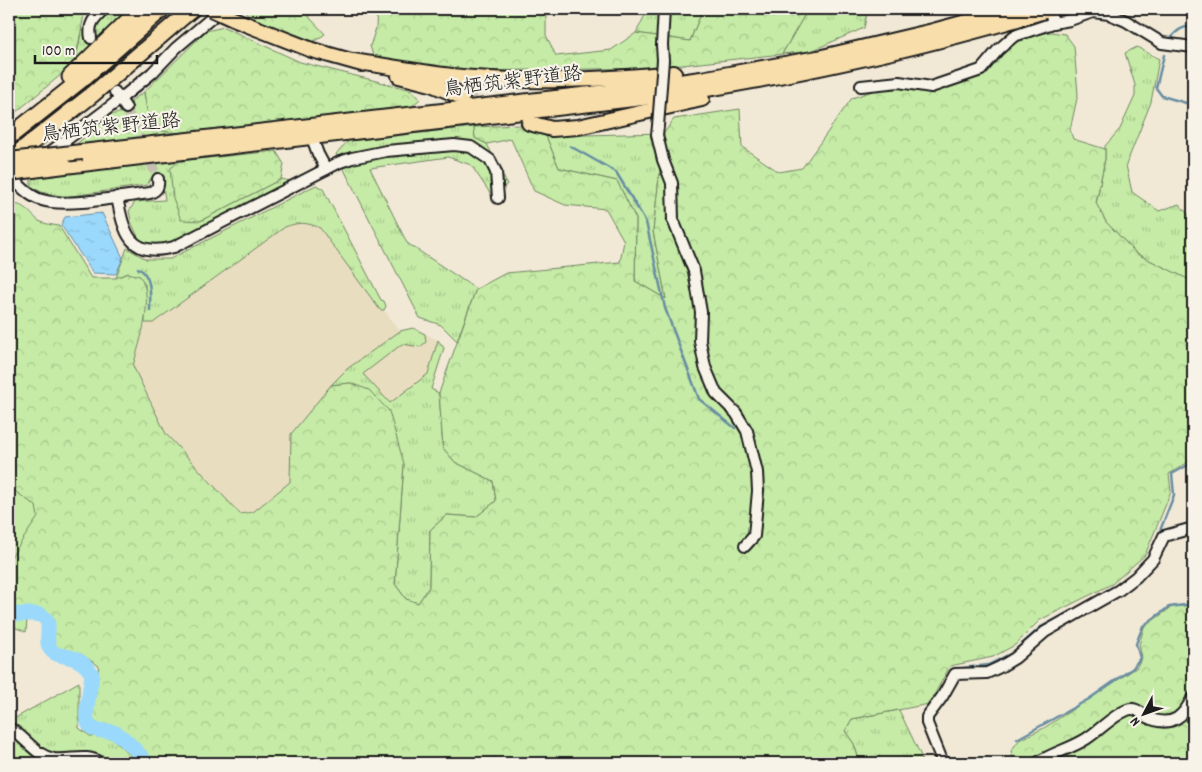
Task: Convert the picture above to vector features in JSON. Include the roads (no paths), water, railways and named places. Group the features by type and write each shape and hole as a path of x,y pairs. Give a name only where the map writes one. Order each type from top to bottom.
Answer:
{"highway":[{"path":"9,136 140,9"},
{"path":"9,136 80,80 162,9"},
{"path":"9,160 113,77 192,9"}],"main road":[{"path":"211,9 312,50 432,84 462,97"},
{"name":"鳥栖筑紫野道路","path":"11,179 65,166 676,94 770,73 818,58 1015,9"},
{"name":"鳥栖筑紫野道路","path":"9,160 770,73 797,74 1052,15"},
{"path":"354,62 452,76 553,80 627,78 709,70 770,73"},
{"path":"529,123 552,128 578,127 717,95 770,73"}],"street":[{"path":"91,38 89,29 96,17 104,9"},
{"path":"158,179 156,190 150,193 61,204 42,200 26,191 11,179 120,100 152,73 176,48 223,9"},
{"path":"664,9 663,60 657,136 662,160 672,183 672,220 694,271 701,312 700,341 704,367 716,393 736,412 747,432 757,472 758,491 754,536 745,546"},
{"path":"861,86 899,82 931,87 982,70 998,50 1014,36 1052,15 1070,20 1093,12 1109,14 1126,21 1162,43 1193,47"},
{"path":"312,138 326,169"},
{"path":"117,197 123,227 129,236 144,248 161,251 174,247 326,169 352,158 386,151 454,145 471,147 490,160 496,172 498,198"},
{"path":"942,763 927,723 927,717 942,697 955,674 987,673 1000,668 1015,658 1045,632 1106,599 1136,577 1153,559 1164,536 1193,528"},
{"path":"1037,763 1085,740 1128,710 1137,710 1150,719 1162,722 1174,720 1186,712 1193,697"},
{"path":"9,728 21,735 41,754 54,759 87,757 101,763"}],"water":[{"path":"102,213 123,258 116,274 93,273 61,225 65,217"}],"waterway":[{"path":"1171,38 1180,29 1193,27"},
{"path":"1164,55 1156,88 1162,96 1193,105"},
{"path":"570,146 616,172 646,222 665,308 699,399 735,428"},
{"path":"138,268 143,272 148,281 150,311"},
{"path":"1152,551 1174,495 1172,474 1190,464 1193,448"},
{"path":"1125,580 1148,558"},
{"path":"1017,739 1089,699 1133,668 1140,658 1136,644 1143,626 1169,607 1193,604"},
{"path":"956,669 988,665 1012,653 1041,627 1073,610"},
{"path":"9,614 37,614 45,618 48,627 49,648 59,655 73,658 80,662 92,674 87,710 89,725 95,729 116,733 146,763"}],"tunnel":[{"path":"99,56 115,92"},
{"path":"462,97 529,123"},
{"path":"126,108 158,179"}]}
